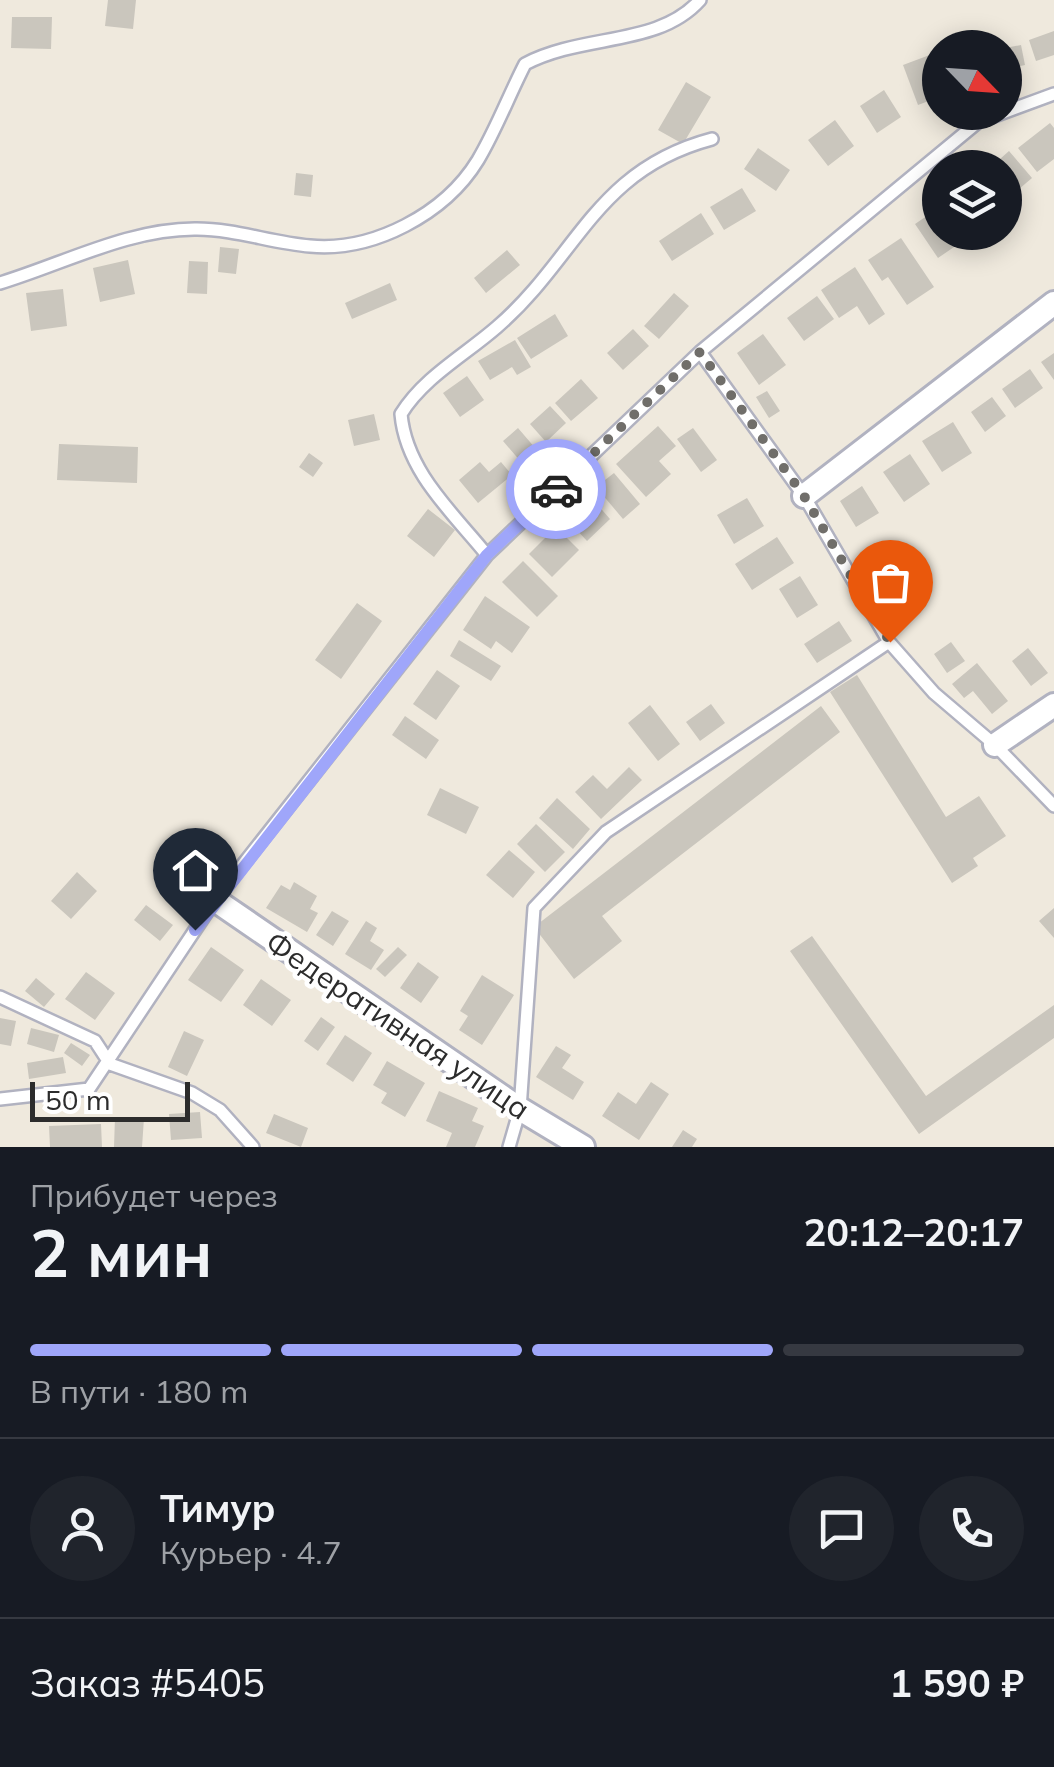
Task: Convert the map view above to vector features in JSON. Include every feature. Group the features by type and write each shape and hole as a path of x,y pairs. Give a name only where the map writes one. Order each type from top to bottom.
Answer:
{"street":[{"path":"804,496 1054,303"},
{"path":"996,745 1054,705"},
{"name":"Федеративная улица","path":"215,900 520,1110 583,1147"}],"lane":[{"path":"0,284 107,246 194,228 309,246 362,243 410,222 458,183 477,161 525,64 579,42 657,30 700,0"},
{"path":"1022,106 1054,94"},
{"path":"0,1099 89,1089 110,1064 215,900 487,555 700,352 968,130"},
{"path":"487,555 420,472 403,439 401,414 411,397 524,301 606,196 683,147 712,139"},
{"path":"700,352 804,496 890,642 934,693 996,745 1054,806"},
{"path":"510,1147 520,1110 534,908 606,832 890,642"},
{"path":"0,997 95,1041 110,1064 192,1093 220,1110 253,1147"}],"building":[{"path":"108,0 136,0 133,29 105,26"},
{"path":"12,17 52,17 51,49 11,48"},
{"path":"1054,31 1054,55 1036,61 1029,40"},
{"path":"922,58 922,104 918,105 903,65"},
{"path":"686,82 711,97 683,144 658,130"},
{"path":"884,90 901,117 877,133 860,106"},
{"path":"835,120 854,146 828,166 808,140"},
{"path":"1050,123 1054,128 1054,159 1037,172 1018,148"},
{"path":"758,148 790,170 776,191 744,169"},
{"path":"1022,166 1032,178 1022,186"},
{"path":"296,173 313,175 311,197 294,195"},
{"path":"742,188 756,211 724,230 710,207"},
{"path":"701,213 714,234 672,261 659,241"},
{"path":"901,238 934,287 907,305 888,277 882,281 868,260"},
{"path":"220,247 239,249 236,274 218,272"},
{"path":"507,250 520,265 486,293 474,278"},
{"path":"933,250 950,250 938,258"},
{"path":"128,260 135,294 100,302 93,268"},
{"path":"189,261 208,262 207,294 187,293"},
{"path":"855,267 885,314 869,325 857,306 839,318 821,290"},
{"path":"390,283 397,300 352,319 345,303"},
{"path":"63,289 67,326 31,331 26,293"},
{"path":"674,293 689,306 659,339 644,326"},
{"path":"817,296 834,319 804,341 787,318"},
{"path":"555,314 568,336 531,359 517,338"},
{"path":"633,329 649,346 623,370 607,353"},
{"path":"763,334 786,365 759,385 737,353"},
{"path":"515,340 531,367 517,375 512,367 490,380 478,361"},
{"path":"1054,353 1054,380 1041,362"},
{"path":"1030,369 1043,388 1015,408 1002,389"},
{"path":"467,376 484,400 460,417 443,393"},
{"path":"581,379 598,398 571,421 555,403"},
{"path":"767,391 780,411 769,418 756,397"},
{"path":"992,397 1006,416 985,432 971,412"},
{"path":"550,406 566,423 546,442 530,424"},
{"path":"374,414 380,440 354,446 348,420"},
{"path":"953,422 972,453 942,472 922,441"},
{"path":"658,426 676,446 659,461 671,474 646,497 616,464"},
{"path":"518,428 536,449 521,462 503,441"},
{"path":"693,428 717,460 701,472 677,439"},
{"path":"59,444 138,447 137,483 57,480"},
{"path":"309,453 323,463 313,477 299,467"},
{"path":"910,454 930,484 904,502 883,472"},
{"path":"480,462 489,472 501,462 512,475 478,503 459,480"},
{"path":"614,473 640,504 623,519 596,487"},
{"path":"862,486 879,513 856,527 840,501"},
{"path":"589,495 610,519 587,541 565,517"},
{"path":"747,498 764,526 734,544 717,515"},
{"path":"428,509 455,530 434,557 407,536"},
{"path":"556,527 579,550 552,577 529,554"},
{"path":"777,537 794,563 752,590 735,564"},
{"path":"523,561 558,596 537,617 502,582"},
{"path":"800,576 818,605 797,618 779,589"},
{"path":"485,596 530,627 512,653 496,641 491,649 463,630"},
{"path":"357,603 382,621 341,679 315,660"},
{"path":"839,621 852,641 817,663 804,644"},
{"path":"459,640 501,666 491,681 450,656"},
{"path":"951,642 965,661 947,673 934,654"},
{"path":"1028,648 1048,673 1031,686 1012,661"},
{"path":"977,663 1008,701 992,714 973,691 964,698 952,684"},
{"path":"437,670 460,686 436,720 413,704"},
{"path":"857,675 946,817 979,796 1006,836 973,858 978,866 952,883 830,692"},
{"path":"711,704 725,723 700,741 686,722"},
{"path":"650,705 680,744 658,761 628,723"},
{"path":"821,706 840,732 602,916 622,941 574,979 534,927"},
{"path":"405,716 439,740 426,759 392,735"},
{"path":"629,767 642,780 601,819 575,792 593,775 607,789"},
{"path":"440,788 479,807 466,834 427,815"},
{"path":"557,798 590,829 573,849 539,818"},
{"path":"536,824 565,852 545,872 517,844"},
{"path":"509,850 535,872 513,898 486,875"},
{"path":"77,872 97,891 71,919 51,901"},
{"path":"294,882 317,896 310,909 318,913 307,932 266,908 281,885 290,890"},
{"path":"146,905 173,925 160,941 134,920"},
{"path":"1054,908 1054,938 1039,921"},
{"path":"332,911 349,921 333,946 316,935"},
{"path":"366,921 377,928 370,941 384,950 371,970 345,954"},
{"path":"812,936 926,1096 1054,1005 1054,1038 919,1134 790,951"},
{"path":"211,947 244,970 221,1002 188,980"},
{"path":"398,947 407,955 385,977 376,969"},
{"path":"418,962 439,977 421,1003 400,988"},
{"path":"86,972 115,993 95,1020 65,999"},
{"path":"482,975 514,995 482,1045 459,1030 468,1016 460,1011"},
{"path":"36,978 55,994 44,1007 25,991"},
{"path":"261,979 291,1000 272,1026 243,1005"},
{"path":"321,1017 335,1027 318,1051 304,1041"},
{"path":"0,1018 16,1021 11,1046 0,1044"},
{"path":"31,1028 59,1035 54,1052 27,1044"},
{"path":"184,1031 204,1040 187,1076 168,1067"},
{"path":"345,1035 372,1053 353,1082 326,1064"},
{"path":"71,1043 90,1055 82,1066 64,1053"},
{"path":"556,1046 571,1055 562,1068 584,1082 573,1100 536,1077"},
{"path":"63,1057 66,1073 29,1079 27,1063"},
{"path":"387,1061 425,1083 405,1117 381,1103 387,1093 373,1085"},
{"path":"651,1082 669,1094 639,1140 602,1116 618,1092 636,1104"},
{"path":"439,1091 478,1108 472,1121 484,1126 475,1147 446,1147 452,1133 426,1121"},
{"path":"200,1112 202,1138 171,1140 169,1114"},
{"path":"274,1114 308,1128 301,1147 266,1133"},
{"path":"115,1117 144,1118 142,1147 114,1147"},
{"path":"101,1124 102,1147 50,1147 49,1126"},
{"path":"683,1130 697,1139 692,1147 672,1147"}],"way so far":[{"path":"556,489 700,352 804,496 890,642"}],"route":[{"path":"195,930 487,555 556,489"}]}
